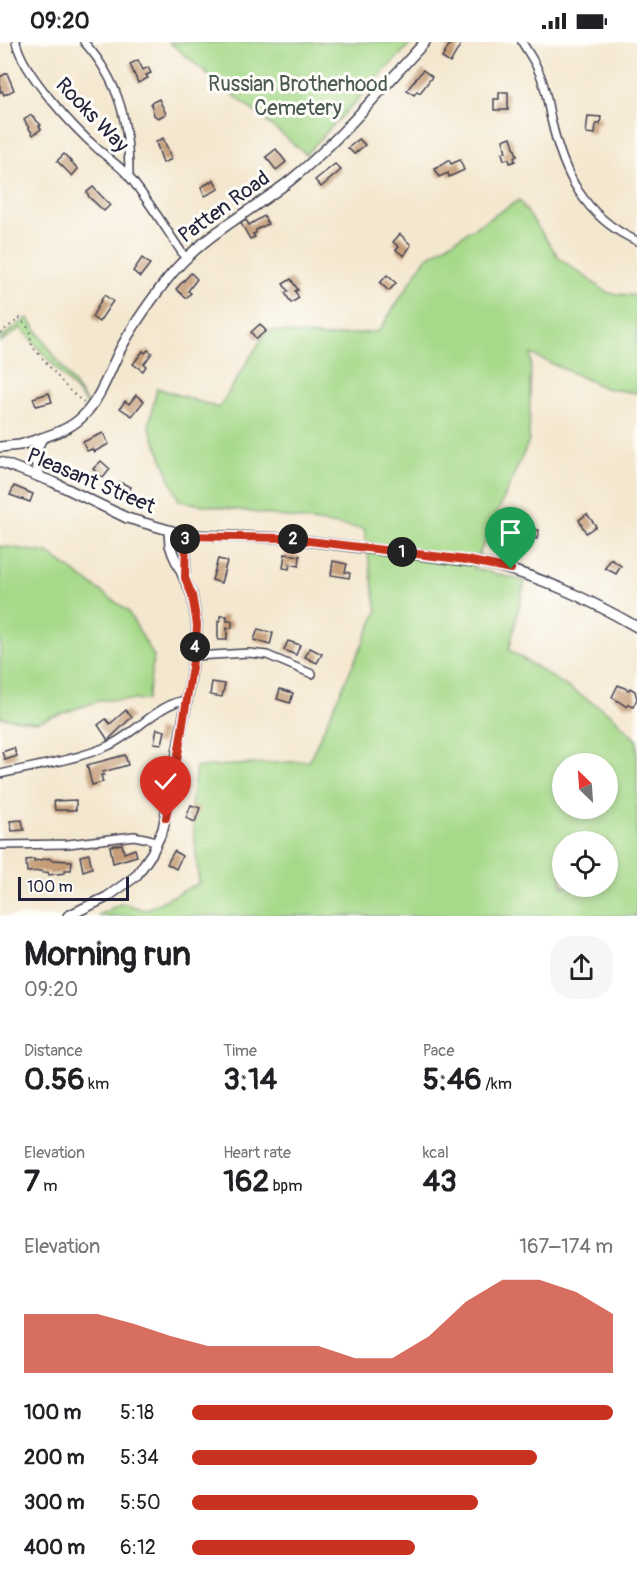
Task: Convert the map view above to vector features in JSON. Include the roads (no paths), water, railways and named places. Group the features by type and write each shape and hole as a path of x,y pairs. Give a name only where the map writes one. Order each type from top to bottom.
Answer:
{"street":[{"name":"Rooks Way","path":"16,42 30,69 58,108 129,176 185,257"},
{"name":"Rooks Way","path":"84,42 106,72 121,105 128,133 129,176"},
{"name":"Patten Road","path":"0,447 20,445 72,426 87,412 130,334 158,291 185,257 214,233 302,171 358,115 425,42"},
{"path":"522,42 539,70 560,156 577,192 607,223 637,241"},
{"path":"40,477 34,454 42,438"},
{"name":"Pleasant Street","path":"0,462 40,477 127,518 169,532 186,536 284,538 483,562 551,583 637,627"},
{"path":"68,916 107,897 128,883 143,867 163,829 188,700 197,625 192,595 170,545 169,532"},
{"path":"185,578 186,536"},
{"path":"194,656 249,653 267,656 312,674"},
{"path":"0,774 77,756 109,745 129,734 168,704 176,700 188,700"},
{"path":"0,846 69,844 134,836 149,839 156,844"}],"park label":[{"name":"Russian Brotherhood Cemetery","path":"298,96"}]}
